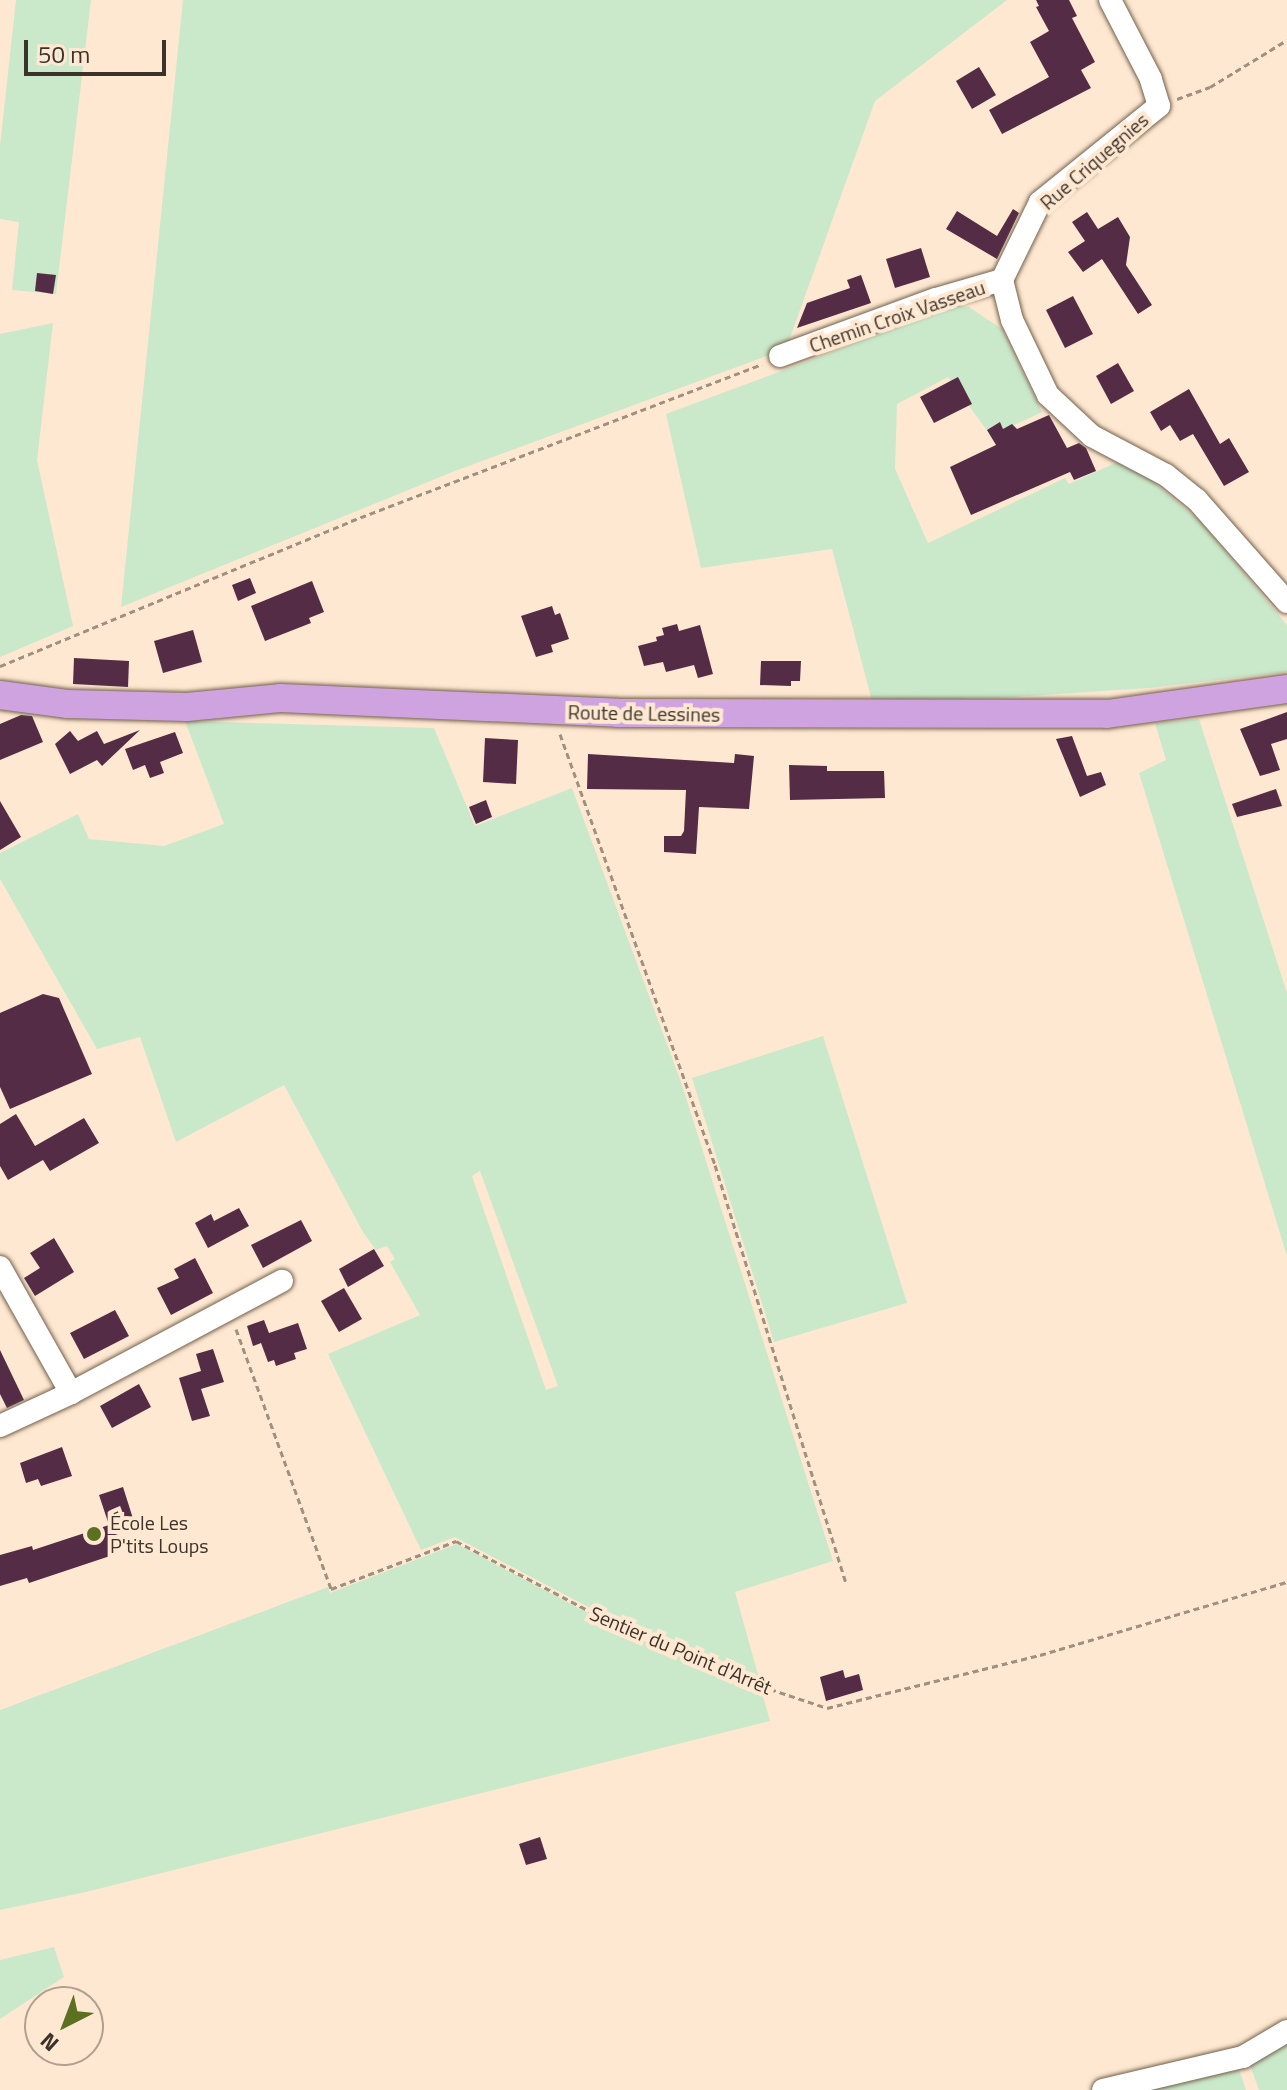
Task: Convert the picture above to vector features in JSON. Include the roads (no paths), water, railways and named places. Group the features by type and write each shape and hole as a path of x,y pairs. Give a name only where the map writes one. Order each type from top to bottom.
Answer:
{"main road":[{"name":"Route de Lessines","path":"0,695 113,705 187,707 280,698 552,712 1107,714 1287,689"}],"street":[{"name":"Rue Criquegnies","path":"1002,280 1040,202 1159,106 1151,79 1110,0"},
{"name":"Chemin Croix Vasseau","path":"780,356 936,299 1002,280 1012,320 1048,395 1092,436 1166,475 1197,500 1287,602"},
{"path":"0,1267 71,1393"},
{"path":"0,1426 71,1393 282,1281"},
{"path":"1103,2090 1243,2057 1287,2031"}],"place":[{"name":"École Les P'tits Loups","path":"94,1534"}]}
